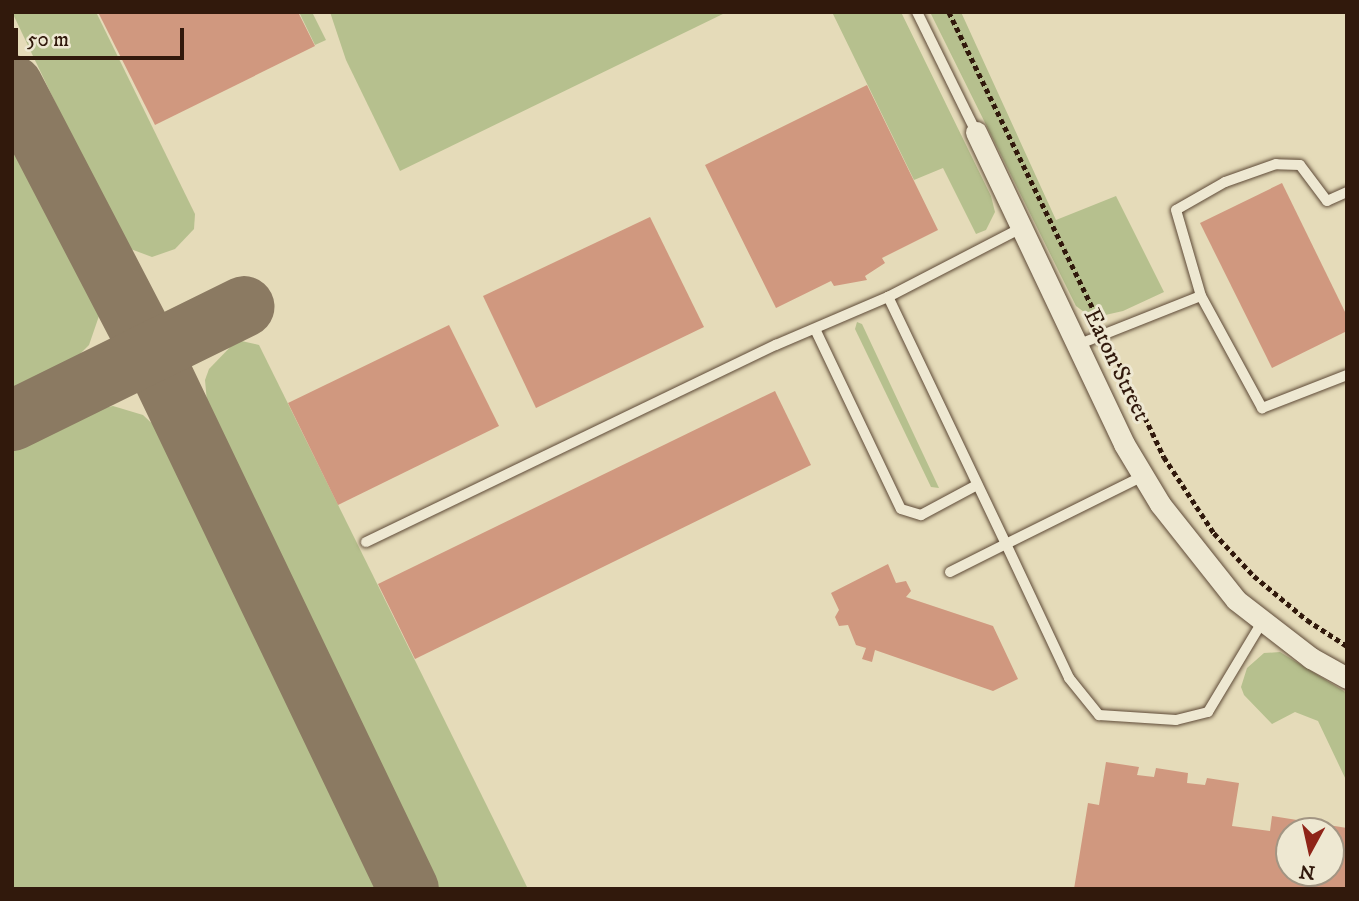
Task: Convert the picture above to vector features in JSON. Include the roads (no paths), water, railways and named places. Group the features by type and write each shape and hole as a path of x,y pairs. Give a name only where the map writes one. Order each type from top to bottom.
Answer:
{"street":[{"name":"Eaton Street","path":"976,132 1077,345 1143,476 1184,540 1236,600 1262,622 1347,678"}],"lane":[{"name":"Eaton Street","path":"917,12 976,132"},
{"path":"1347,192 1327,201 1300,165 1276,163 1225,182 1175,210 1201,296 1262,408 1347,375"},
{"path":"366,542 815,328 888,297 1021,228"},
{"path":"1077,345 1106,336 1141,316 1201,296"},
{"path":"888,297 1069,678 1099,715 1176,720 1208,712 1262,622"},
{"path":"815,328 901,509 921,515 978,485"},
{"path":"950,572 1143,476"}]}
